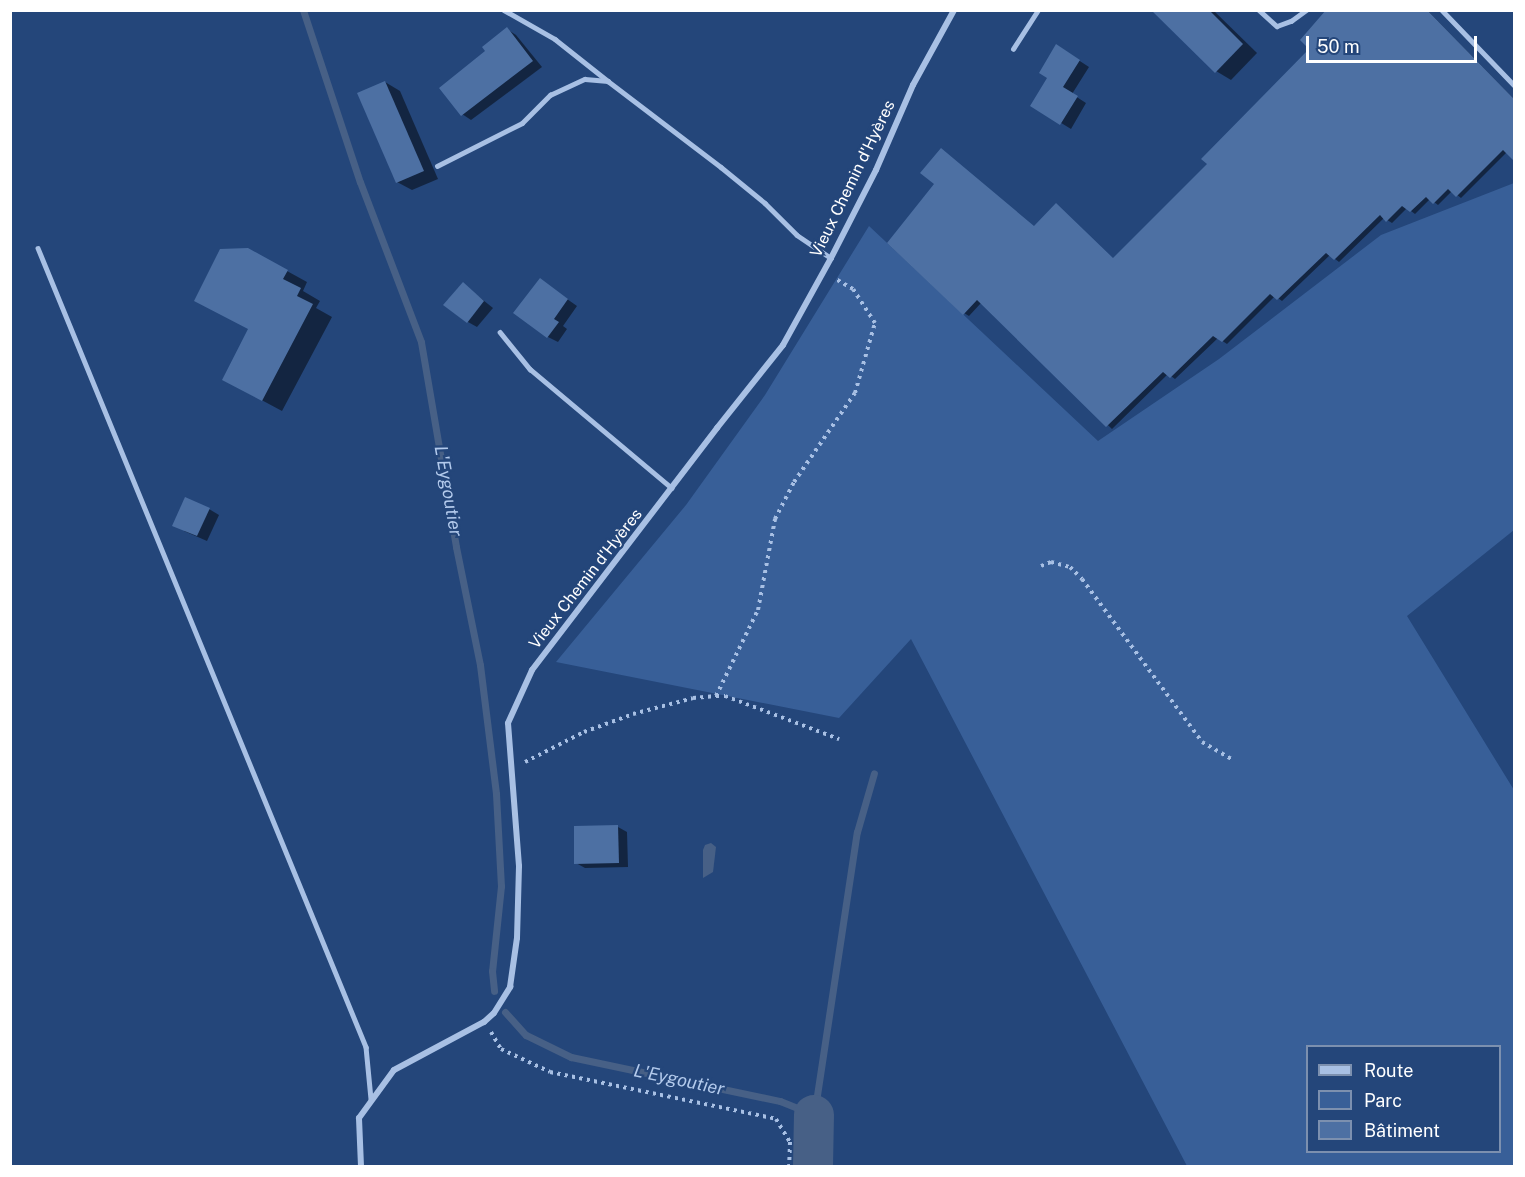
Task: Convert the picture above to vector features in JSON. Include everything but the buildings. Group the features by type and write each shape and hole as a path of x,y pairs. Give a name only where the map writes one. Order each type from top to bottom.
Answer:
{"street":[{"name":"Vieux Chemin d'Hyères","path":"361,1167 360,1118 371,1099 394,1070 483,1022 494,1013 510,987 517,938 519,866 508,723 532,670 783,345 824,272 876,170 913,86 954,11"}],"lane":[{"path":"504,10 555,39 721,167 765,203 797,235 831,258"},
{"path":"1013,49 1038,10"},
{"path":"1259,10 1277,26 1292,21 1306,10"},
{"path":"1442,10 1515,85"},
{"path":"437,166 522,123 550,95 585,79 608,81"},
{"path":"38,248 366,1047 371,1099"},
{"path":"500,332 530,369 672,488"}],"path":[{"path":"716,696 758,610 775,519 794,482 855,393 875,323 852,289 824,272"},
{"path":"1041,566 1051,562 1070,567 1082,579 1202,742 1232,759"},
{"path":"511,768 584,732 633,714 693,698 725,696 839,739"},
{"path":"483,1022 501,1049 550,1072 776,1119 790,1142 789,1167"}],"green space":[{"path":"1514,183 1514,530 1407,616 1514,790 1514,1166 1187,1166 911,639 839,718 556,662 686,505 765,395 869,226 1098,441 1219,359 1381,235"}],"shaded area":[{"path":"711,843 716,847 713,872 703,878 703,850 705,845"}],"waterway":[{"name":"L'Eygoutier","path":"303,10 360,182 421,342 456,547 480,665 496,794 501,886 492,971 494,991"},
{"path":"505,1012 526,1035 571,1057 780,1101 814,1115 857,832 874,773"},
{"name":"L'Eygoutier","path":"813,1166 814,1115"}]}
